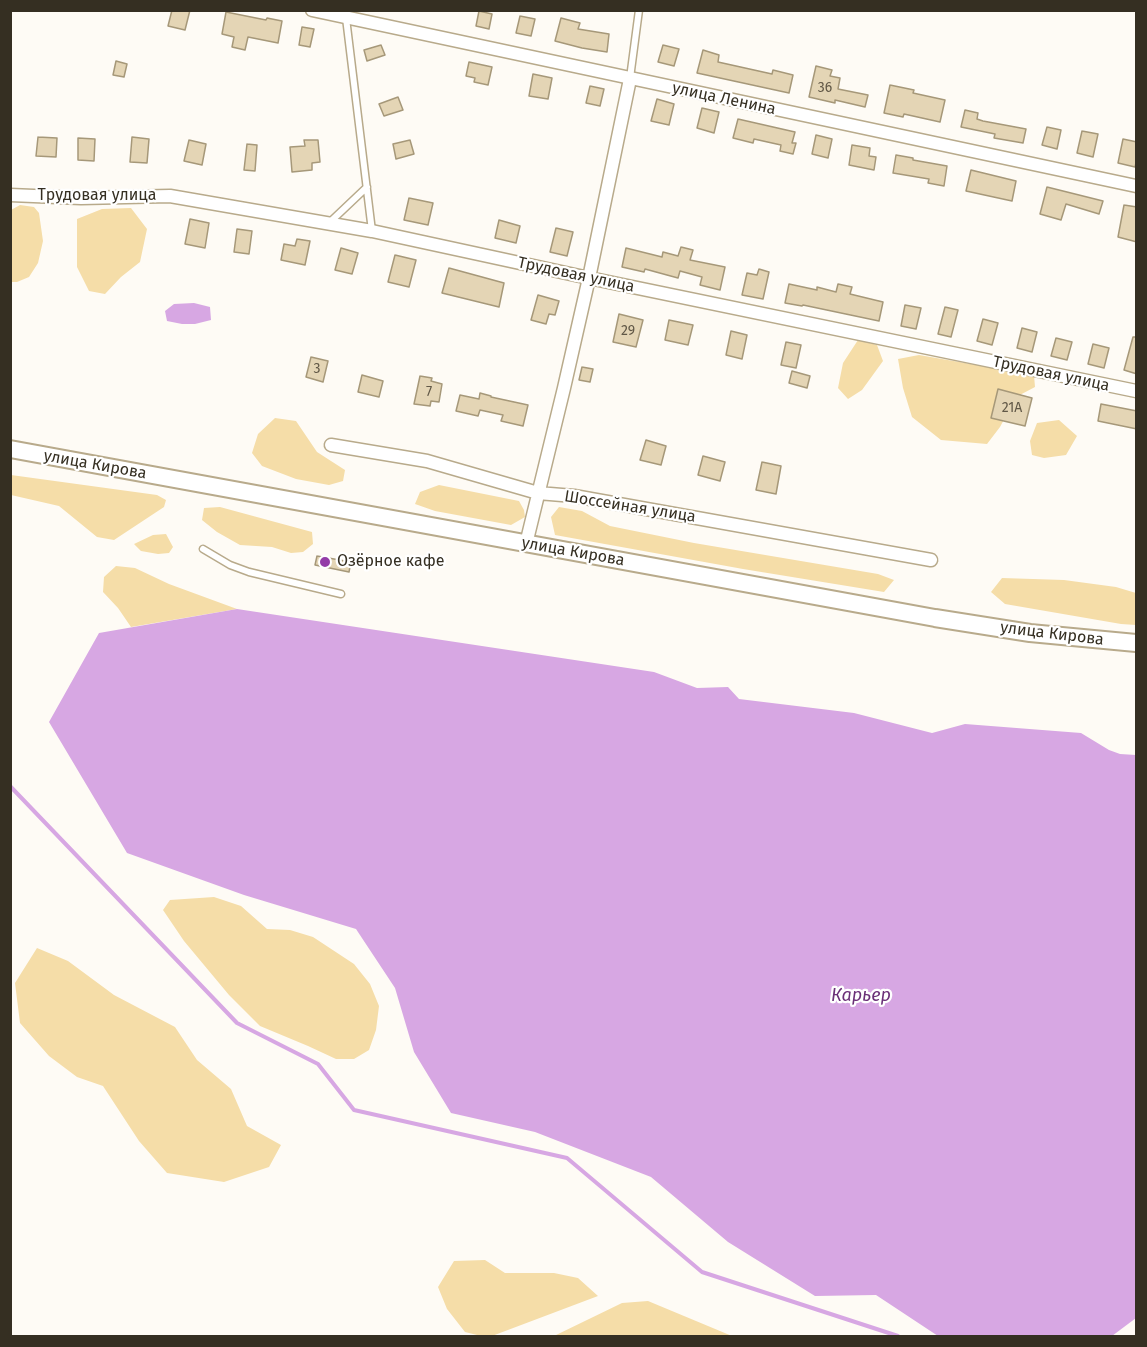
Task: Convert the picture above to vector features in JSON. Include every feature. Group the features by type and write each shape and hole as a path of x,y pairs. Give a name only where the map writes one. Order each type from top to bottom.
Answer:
{"main road":[{"name":"улица Кирова","path":"10,449 946,620 1040,634 1137,644"}],"street":[{"name":"улица Ленина","path":"312,10 1137,186"},
{"path":"526,543 589,278 630,79"},
{"name":"Трудовая улица","path":"10,195 81,198 170,196 329,223 1137,391"},
{"name":"Шоссейная улица","path":"331,445 427,461 538,493 574,496 931,560"}],"lane":[{"path":"630,79 639,10"},
{"path":"346,18 372,231"},
{"path":"329,223 367,187"},
{"path":"203,549 230,565 249,572 341,594"}],"shaded area":[{"path":"20,205 34,207 39,213 43,241 38,263 29,277 11,282 11,210"},
{"path":"131,208 147,229 140,262 105,294 89,291 77,267 77,219 102,209"},
{"path":"858,340 877,345 883,361 862,390 848,399 838,388 843,363"},
{"path":"919,355 1034,375 1035,387 1016,397 1000,427 987,444 941,440 912,417 903,388 898,359"},
{"path":"275,418 296,421 317,452 345,470 343,481 329,485 296,479 262,466 252,453 258,434"},
{"path":"1059,420 1077,436 1066,455 1044,458 1032,455 1030,441 1037,423"},
{"path":"11,475 157,495 166,500 164,507 114,540 97,537 59,506 11,495"},
{"path":"439,485 519,501 525,517 511,525 435,511 415,504 420,492"},
{"path":"220,507 312,532 313,544 303,552 291,553 272,547 240,545 202,520 204,508"},
{"path":"559,507 582,511 610,526 694,543 878,574 894,580 884,592 555,535 551,517"},
{"path":"166,534 173,547 169,553 141,551 134,544 153,535"},
{"path":"116,566 135,568 169,584 237,609 131,627 103,592 104,577"},
{"path":"1002,578 1064,580 1116,587 1136,593 1136,625 1005,604 991,592"},
{"path":"214,897 241,906 267,929 290,930 313,937 354,964 370,984 379,1006 376,1030 369,1050 354,1059 336,1059 260,1026 229,995 184,941 163,910 170,900"},
{"path":"37,948 68,961 114,995 175,1027 197,1060 231,1089 247,1126 281,1145 269,1167 224,1182 167,1173 139,1141 103,1086 77,1077 49,1056 20,1023 15,983"},
{"path":"485,1260 505,1273 554,1273 578,1278 598,1296 492,1336 465,1332 447,1309 438,1287 454,1261"},
{"path":"648,1301 732,1336 554,1336 622,1303"}],"water":[{"path":"194,303 210,307 211,320 195,324 167,321 165,311 174,304"},
{"name":"Карьер","path":"237,609 654,672 697,688 728,687 739,699 854,713 932,733 965,724 1081,733 1109,750 1120,754 1136,755 1136,1318 1112,1336 938,1336 876,1295 815,1296 728,1242 651,1177 535,1132 451,1113 414,1052 395,988 356,929 244,895 127,853 49,722 99,633"}],"building":[{"path":"172,10 190,10 185,30 168,26"},
{"path":"479,11 492,14 489,29 476,26"},
{"path":"226,12 282,21 278,43 248,37 245,50 232,47 234,37 222,34"},
{"path":"520,16 535,19 531,36 516,33"},
{"path":"561,18 580,23 578,29 609,34 607,52 555,41"},
{"path":"302,27 314,29 310,47 299,45"},
{"path":"381,45 385,55 367,61 364,50"},
{"path":"663,45 679,49 674,66 658,62"},
{"path":"703,50 719,55 718,62 772,74 773,70 793,75 789,93 697,73"},
{"path":"116,61 127,64 124,77 113,75"},
{"path":"469,62 492,67 488,85 474,82 475,78 466,76"},
{"path":"816,66 832,70 830,76 840,78 838,89 868,95 865,107 809,97"},
{"path":"533,74 552,78 548,99 529,96"},
{"path":"890,85 945,100 940,122 904,114 903,117 884,113"},
{"path":"590,86 604,89 600,106 586,103"},
{"path":"398,97 403,110 384,116 379,104"},
{"path":"657,99 674,104 669,125 651,121"},
{"path":"702,108 719,112 714,133 697,128"},
{"path":"965,110 978,113 977,119 983,121 1026,129 1023,143 994,138 995,134 961,127"},
{"path":"738,119 795,132 792,143 796,143 793,154 780,151 781,145 754,139 753,143 733,138"},
{"path":"1047,127 1061,130 1057,149 1042,145"},
{"path":"1082,131 1098,134 1093,157 1077,153"},
{"path":"816,135 832,139 828,158 812,154"},
{"path":"38,137 57,138 56,157 36,156"},
{"path":"132,137 149,139 147,163 130,162"},
{"path":"78,138 95,139 94,161 78,160"},
{"path":"1123,139 1137,142 1135,167 1118,163"},
{"path":"189,140 206,144 202,165 184,161"},
{"path":"304,140 318,140 320,162 312,163 312,170 292,172 290,147 305,146"},
{"path":"410,140 414,154 396,159 393,144"},
{"path":"247,144 257,145 255,171 244,170"},
{"path":"852,145 870,148 869,156 876,157 874,170 849,165"},
{"path":"896,155 947,166 944,186 928,183 929,179 893,173"},
{"path":"971,170 1016,181 1012,201 966,191"},
{"path":"1047,187 1103,201 1099,214 1066,204 1061,220 1040,214"},
{"path":"409,198 433,203 428,225 404,220"},
{"path":"1124,205 1137,207 1137,242 1118,237"},
{"path":"190,219 209,223 205,248 185,244"},
{"path":"499,220 520,226 516,243 495,238"},
{"path":"556,228 573,232 567,256 550,252"},
{"path":"237,229 252,231 249,254 234,252"},
{"path":"297,239 310,241 305,265 281,260 284,244 295,246"},
{"path":"681,247 693,250 690,260 725,267 720,290 700,285 702,277 680,271 678,278 645,269 644,272 622,267 626,248 662,257 663,252 678,256"},
{"path":"341,248 358,253 352,274 335,270"},
{"path":"395,255 416,260 409,287 388,282"},
{"path":"449,268 504,283 499,307 442,293"},
{"path":"759,269 769,272 763,299 742,295 747,273 757,275"},
{"path":"789,284 836,292 838,284 852,287 850,294 883,302 879,321 785,303"},
{"path":"538,295 559,301 555,315 549,314 546,324 531,320"},
{"path":"905,305 921,308 916,329 901,326"},
{"path":"945,307 958,310 951,337 938,334"},
{"path":"619,314 643,320 636,347 613,342"},
{"path":"983,319 998,323 992,345 977,341"},
{"path":"669,320 693,325 688,345 665,340"},
{"path":"1022,328 1037,332 1032,352 1017,348"},
{"path":"731,331 747,335 742,359 726,355"},
{"path":"1133,337 1137,337 1137,374 1124,370"},
{"path":"1056,338 1072,342 1067,360 1051,356"},
{"path":"786,342 801,345 796,368 781,365"},
{"path":"1093,344 1109,348 1104,368 1088,364"},
{"path":"311,357 328,361 323,382 306,377"},
{"path":"582,367 593,369 590,382 579,380"},
{"path":"792,371 810,376 807,388 789,383"},
{"path":"362,375 383,381 379,397 358,392"},
{"path":"420,376 432,378 431,381 442,384 439,402 431,401 430,406 414,404"},
{"path":"998,389 1032,398 1025,426 991,418"},
{"path":"480,393 528,405 523,426 501,421 503,415 480,410 478,416 456,411 460,395 479,399"},
{"path":"1101,404 1137,411 1137,429 1098,421"},
{"path":"646,440 666,446 661,465 640,460"},
{"path":"703,456 725,462 720,481 698,475"},
{"path":"762,462 781,466 776,494 756,490"},
{"path":"317,556 351,562 349,572 315,565"}],"waterway":[{"path":"10,786 237,1023 318,1064 354,1110 567,1158 702,1272 898,1336"}],"place":[{"name":"Озёрное кафе","path":"325,562"}]}
